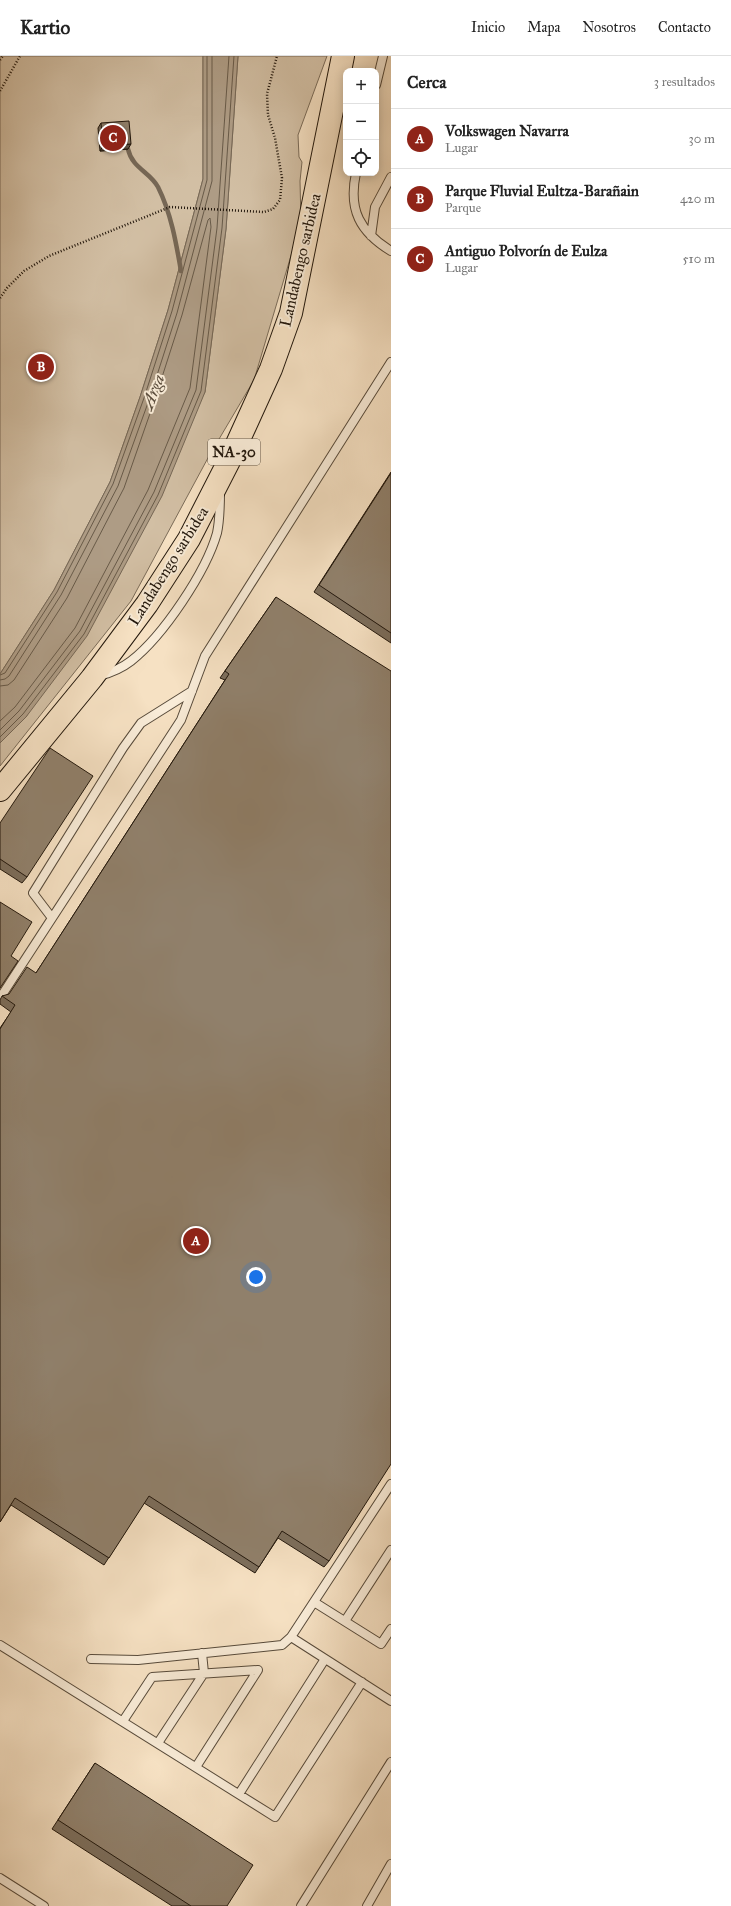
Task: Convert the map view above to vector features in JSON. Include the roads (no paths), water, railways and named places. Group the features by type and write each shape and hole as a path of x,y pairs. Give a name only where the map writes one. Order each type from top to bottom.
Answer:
{"highway":[{"name":"Landabengo sarbidea","path":"0,790 92,678 147,604 189,539 219,481 271,369 291,313 343,56"}],"lane":[{"path":"379,73 383,56"},
{"path":"355,176 353,189 362,226 375,241 391,251"},
{"path":"370,236 375,207 391,177"},
{"path":"0,998 181,720 205,656 391,362"},
{"path":"52,918 33,892 122,748 142,723 192,691"},
{"path":"91,1660 138,1660 282,1645 291,1637 391,1484"},
{"path":"345,1621 391,1550"},
{"path":"314,1602 381,1644 391,1629"},
{"path":"291,1637 390,1699"},
{"path":"0,1645 71,1691 123,1721 275,1817 362,1682"},
{"path":"158,1743 204,1673 202,1653"},
{"path":"239,1794 326,1659"},
{"path":"123,1721 152,1676 258,1670 196,1767"},
{"path":"301,1906 391,1762"},
{"path":"367,1906 391,1864"},
{"path":"0,1878 44,1906"}],"water":[{"name":"Arga","path":"203,56 238,56 226,229 205,392 162,496 87,636 26,717 0,743 0,674 54,590 110,482 140,397 168,310 203,179"}],"waterway":[{"path":"128,149 133,161 155,182 163,197 172,228 181,271"}],"place":[{"name":"Antiguo Polvorín de Eulza","path":"113,138"},
{"name":"Parque Fluvial Eultza-Barañain","path":"41,367"},
{"name":"Volkswagen Navarra","path":"196,1241"}]}
